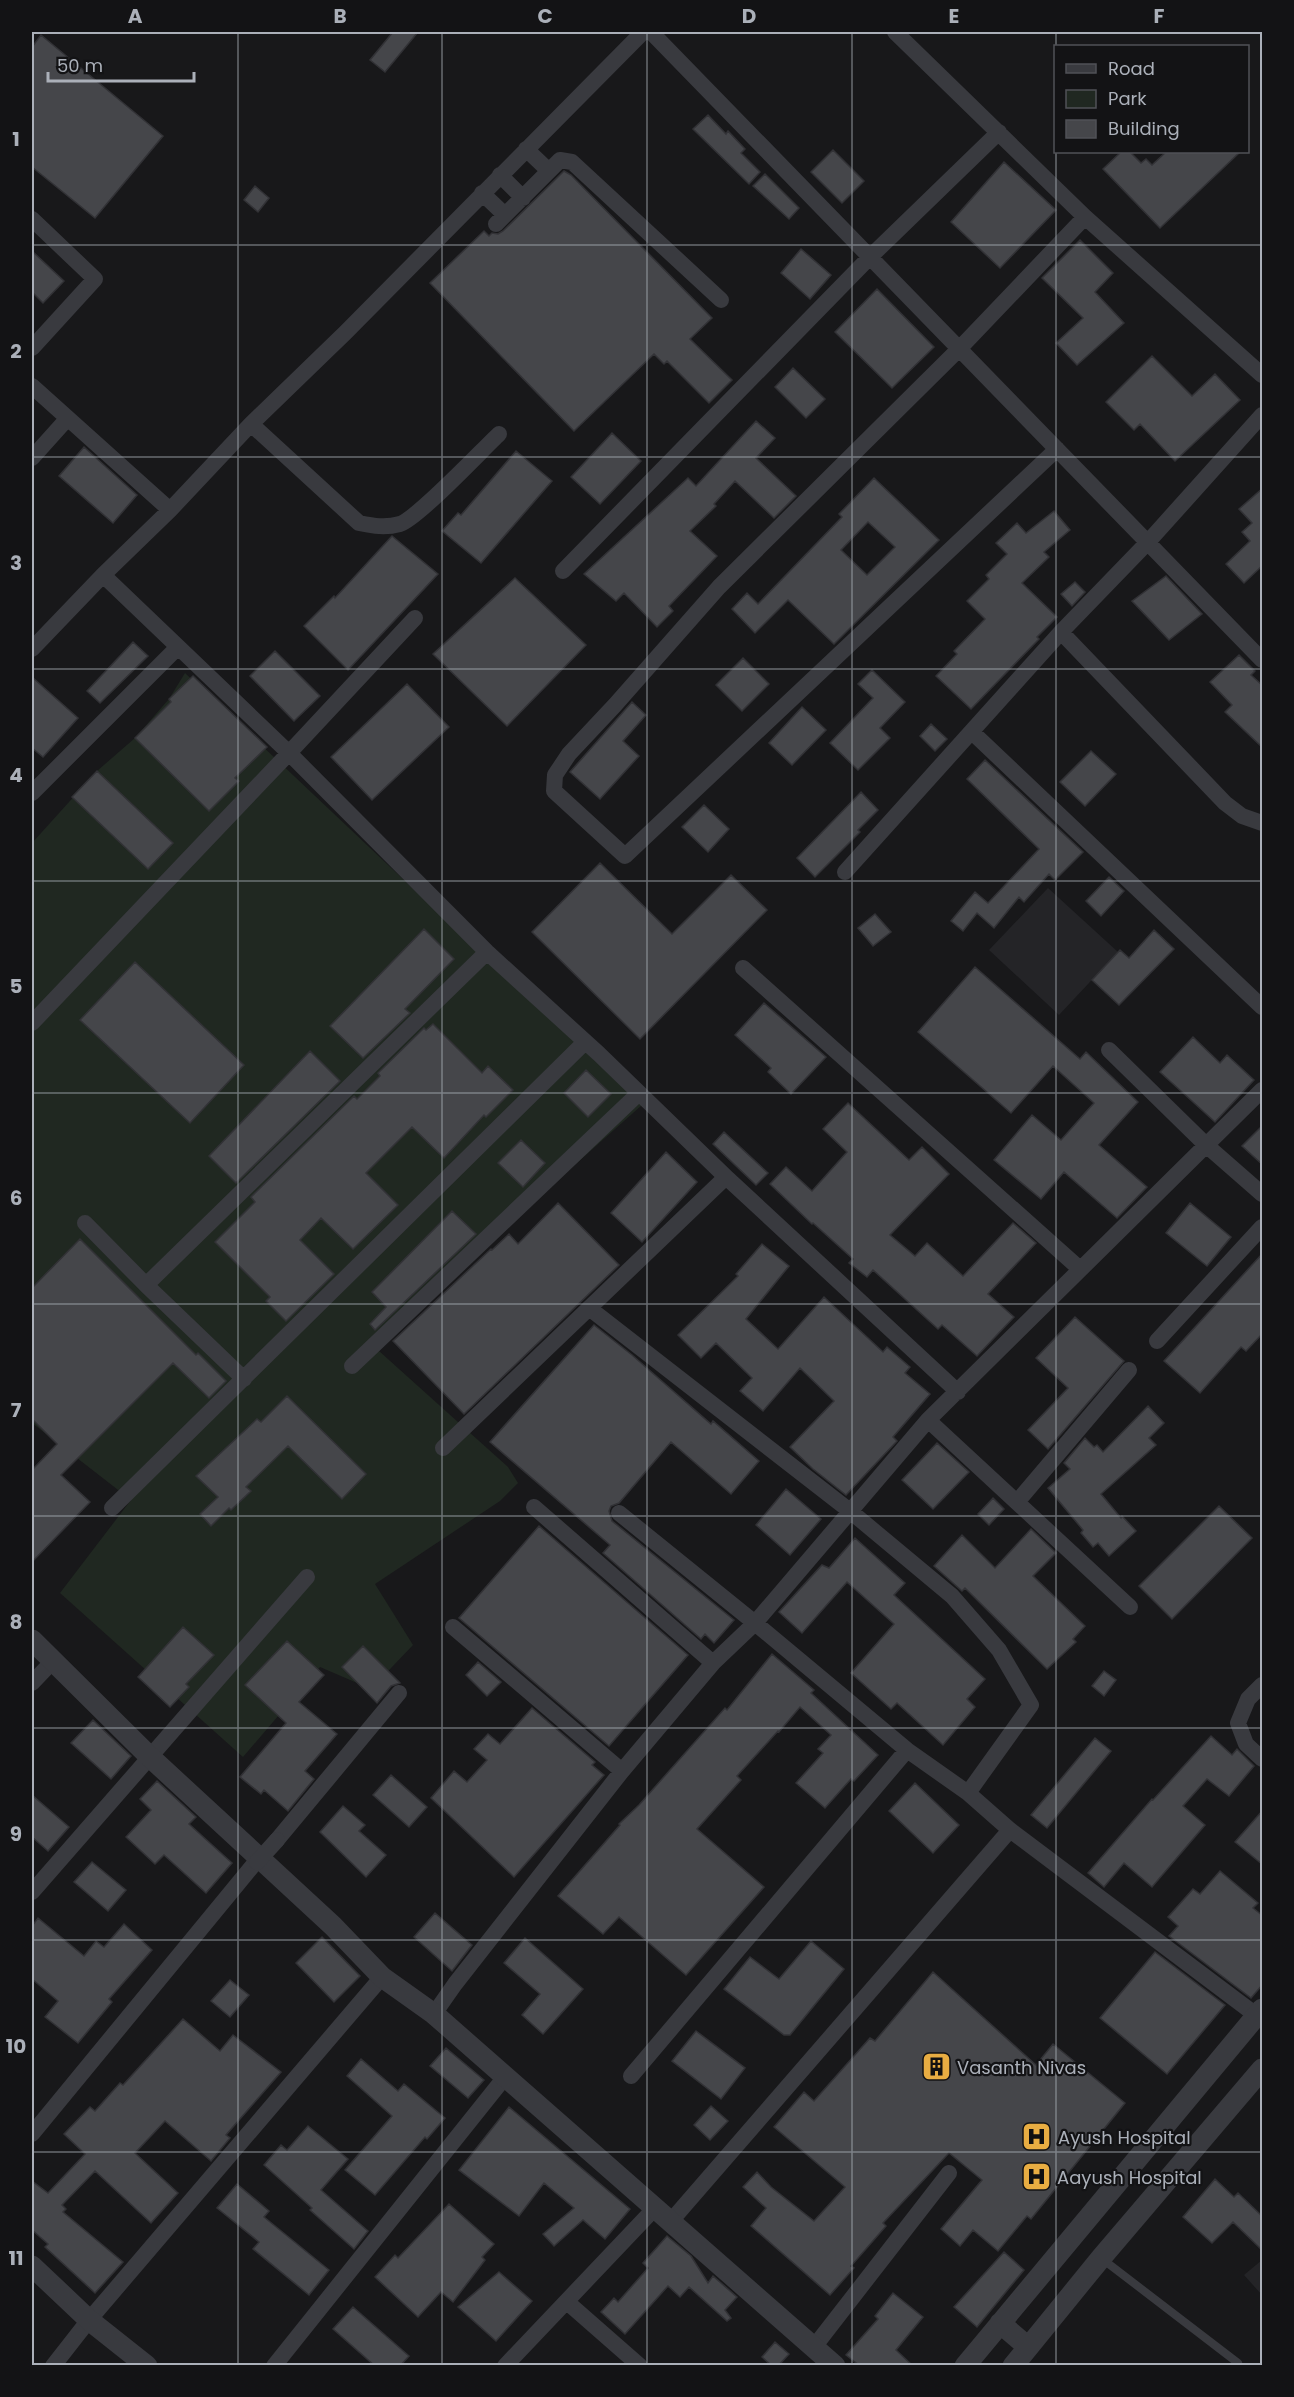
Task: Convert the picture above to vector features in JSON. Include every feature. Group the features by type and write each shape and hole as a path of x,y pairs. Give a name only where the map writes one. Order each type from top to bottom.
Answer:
{"street":[{"path":"32,649 170,510 251,424 345,333 643,32"},
{"path":"651,32 1263,660"},
{"path":"895,32 1085,217 1263,375"},
{"path":"563,571 870,257 999,132"},
{"path":"526,149 549,171"},
{"path":"482,194 501,220 560,160 572,162 722,300"},
{"path":"500,175 523,198"},
{"path":"1057,449 625,856 554,791 555,775 569,754 719,587 960,348 1085,217"},
{"path":"32,219 95,279 32,348"},
{"path":"32,386 67,420 170,510"},
{"path":"845,872 1061,632 1148,542 1263,416"},
{"path":"32,458 67,420"},
{"path":"251,424 359,523 382,528 403,523 410,518 499,434"},
{"path":"103,575 289,753 487,952 958,1392"},
{"path":"32,1023 415,618"},
{"path":"1061,632 1225,803 1242,816 1263,823"},
{"path":"32,794 178,647"},
{"path":"972,732 1263,1007"},
{"path":"146,1286 487,952"},
{"path":"743,968 1080,1269"},
{"path":"112,1508 585,1042"},
{"path":"1109,1050 1206,1145 1263,1194"},
{"path":"438,2009 455,1984 622,1771 713,1663 755,1623 928,1420 1263,1090"},
{"path":"352,1366 638,1094"},
{"path":"444,1448 726,1177"},
{"path":"85,1223 146,1286 244,1379"},
{"path":"1157,1341 1263,1227"},
{"path":"590,1308 850,1511 952,1596 999,1650 1031,1705 968,1793"},
{"path":"1017,1502 1129,1370"},
{"path":"928,1420 1130,1607"},
{"path":"534,1508 713,1663"},
{"path":"619,1513 907,1750 968,1793 1010,1830 1259,2012 965,2366"},
{"path":"32,1892 307,1577"},
{"path":"453,1627 622,1771"},
{"path":"32,1640 153,1754 258,1860 333,1926 382,1977 438,2009 505,2077 835,2366"},
{"path":"32,1683 53,1661"},
{"path":"1263,1685 1248,1699 1238,1724 1246,1744 1263,1759"},
{"path":"32,2134 399,1693"},
{"path":"631,2076 907,1750"},
{"path":"505,2366 567,2302 663,2214 1010,1830"},
{"path":"53,2366 89,2320 382,1977"},
{"path":"1013,2366 1101,2258 1263,2069"},
{"path":"274,2366 505,2077"},
{"path":"814,2346 949,2173"},
{"path":"32,2266 89,2320 147,2366"},
{"path":"567,2302 640,2366"},
{"path":"1000,2323 1028,2347"}],"lane":[{"path":"1101,2258 1239,2363"}],"shaded area":[{"path":"1048,888 1118,952 1059,1015 989,950"},
{"path":"1262,2260 1262,2295 1244,2275"}],"green space":[{"path":"185,673 642,1105 423,1300 379,1351 508,1467 518,1483 500,1501 375,1584 413,1645 371,1689 320,1667 243,1757 60,1593 131,1500 32,1423 32,843 97,771 135,738 169,699"}],"building":[{"path":"393,32 418,32 385,72 370,60"},
{"path":"41,35 163,136 95,218 32,167 32,47"},
{"path":"708,115 726,134 728,131 745,149 741,153 760,172 749,184 693,129"},
{"path":"833,150 864,181 842,203 811,172"},
{"path":"1120,153 1131,153 1141,163 1146,159 1152,165 1165,153 1239,153 1160,228 1103,169"},
{"path":"1004,162 1056,210 1000,268 951,222"},
{"path":"564,171 571,175 712,318 690,339 732,380 709,403 667,361 664,364 654,354 574,431 430,283 484,231 489,236 492,233 498,234 503,231"},
{"path":"765,174 799,208 789,219 753,186"},
{"path":"255,186 269,198 258,212 244,200"},
{"path":"1080,240 1113,273 1095,292 1124,323 1077,365 1056,343 1083,318 1042,278"},
{"path":"801,249 831,275 810,299 781,273"},
{"path":"32,251 64,281 43,303 32,292"},
{"path":"877,289 934,347 892,388 835,332"},
{"path":"1152,356 1192,396 1215,374 1240,400 1175,461 1140,424 1134,430 1106,402"},
{"path":"793,368 825,399 806,418 775,387"},
{"path":"756,421 775,438 756,458 796,496 774,518 735,481 714,504 716,506 690,531 717,556 669,606 673,611 657,627 624,593 616,601 584,574 688,478 696,486"},
{"path":"612,433 641,461 600,504 571,477"},
{"path":"84,447 137,495 113,523 59,476"},
{"path":"516,451 552,481 481,563 442,531 458,513 461,515"},
{"path":"874,478 939,540 834,644 788,600 755,633 732,609 747,593 758,604 842,517 839,514","holes":["868,522 895,547 867,575 841,550"]},
{"path":"1263,488 1263,565 1244,583 1226,564 1250,541 1242,532 1252,523 1239,509"},
{"path":"1054,511 1070,530 1044,552 1049,557 1022,583 1057,617 1037,637 1039,639 971,709 936,676 957,654 954,651 985,619 967,601 989,579 986,575 1007,554 996,543 1017,523 1026,533"},
{"path":"392,536 438,574 348,670 304,626 334,596 335,598"},
{"path":"1166,576 1202,614 1169,640 1132,601"},
{"path":"515,578 586,645 507,726 433,654"},
{"path":"1075,582 1085,592 1072,606 1061,594"},
{"path":"133,642 148,656 100,703 87,691"},
{"path":"275,651 320,696 294,721 250,676"},
{"path":"1239,655 1255,671 1251,675 1263,686 1263,748 1225,712 1232,705 1210,682"},
{"path":"743,658 769,684 742,711 716,685"},
{"path":"872,670 905,702 880,728 890,738 858,770 830,743 873,698 858,684"},
{"path":"193,676 267,747 235,778 239,781 209,811 135,738 171,702 169,699"},
{"path":"32,677 78,718 43,757 32,748"},
{"path":"407,684 449,727 372,800 331,757"},
{"path":"632,702 646,715 623,741 639,756 600,799 570,772"},
{"path":"802,707 826,730 792,765 769,743"},
{"path":"931,724 947,739 935,751 920,736"},
{"path":"1091,751 1116,774 1085,806 1060,782"},
{"path":"985,760 1083,852 1055,880 1049,874 1024,902 1019,897 994,928 977,913 963,931 951,921 975,892 988,903 1039,849 967,779"},
{"path":"97,771 173,843 148,869 72,797"},
{"path":"861,792 878,810 858,830 860,832 815,877 797,858"},
{"path":"704,805 729,829 708,852 682,827"},
{"path":"600,863 672,934 731,875 767,910 640,1039 532,932"},
{"path":"1109,877 1124,891 1101,916 1086,901"},
{"path":"875,914 891,932 873,946 858,928"},
{"path":"424,929 454,959 405,1009 410,1013 363,1058 330,1026"},
{"path":"1154,930 1174,949 1119,1005 1092,980 1120,950 1129,958"},
{"path":"135,962 244,1065 190,1123 80,1020"},
{"path":"975,967 1080,1059 1086,1052 1138,1102 1099,1145 1147,1187 1117,1218 1064,1172 1041,1199 994,1160 1032,1115 1061,1140 1094,1103 1053,1066 1011,1113 918,1032"},
{"path":"764,1003 826,1057 791,1094 768,1072 771,1068 735,1035"},
{"path":"433,1024 482,1073 488,1066 513,1090 486,1117 484,1115 444,1158 412,1127 366,1173 398,1205 353,1249 321,1218 300,1240 334,1274 286,1321 266,1301 270,1297 215,1242 255,1202 251,1197 354,1096 357,1099 380,1076 378,1073 424,1028 426,1030"},
{"path":"1193,1037 1220,1063 1227,1055 1254,1080 1215,1122 1160,1072"},
{"path":"310,1051 340,1081 236,1183 209,1156"},
{"path":"586,1070 611,1094 588,1117 564,1093"},
{"path":"848,1103 909,1160 922,1147 949,1174 890,1235 915,1256 927,1243 963,1276 1013,1223 1036,1243 988,1294 1014,1317 977,1356 942,1325 938,1329 873,1270 867,1277 849,1263 853,1259 770,1184 786,1167 812,1191 847,1152 823,1129"},
{"path":"1263,1125 1263,1165 1242,1146"},
{"path":"724,1132 768,1173 756,1185 713,1144"},
{"path":"521,1140 545,1163 523,1187 498,1163"},
{"path":"666,1152 697,1182 642,1242 611,1213"},
{"path":"558,1203 619,1265 464,1414 393,1341 491,1249 509,1234 518,1244"},
{"path":"1190,1203 1231,1237 1207,1266 1166,1233"},
{"path":"452,1211 476,1234 375,1330 370,1324 386,1307 372,1292"},
{"path":"80,1239 196,1355 198,1353 226,1381 209,1398 173,1363 61,1475 90,1502 32,1562 32,1470 57,1444 32,1419 32,1288"},
{"path":"762,1244 789,1266 746,1319 778,1349 824,1297 883,1352 887,1347 910,1367 905,1373 930,1394 893,1437 897,1441 846,1495 790,1447 834,1401 800,1368 763,1411 740,1391 752,1378 716,1343 701,1358 678,1335 738,1276 736,1274"},
{"path":"1263,1253 1263,1333 1246,1351 1241,1347 1200,1393 1164,1361"},
{"path":"1075,1317 1124,1361 1048,1449 1028,1430 1068,1388 1036,1358"},
{"path":"594,1325 711,1424 713,1421 759,1461 731,1494 671,1442 619,1503 611,1506 609,1511 612,1521 734,1620 714,1643 705,1634 701,1639 603,1553 610,1545 490,1442"},
{"path":"287,1396 366,1474 342,1499 288,1446 246,1487 251,1491 211,1526 200,1514 218,1497 196,1476 257,1419 261,1422"},
{"path":"1148,1406 1164,1423 1149,1438 1156,1445 1101,1494 1121,1518 1122,1516 1136,1531 1109,1556 1098,1543 1093,1547 1081,1533 1083,1530 1048,1488 1070,1469 1064,1463 1085,1438 1094,1447 1097,1445 1103,1452"},
{"path":"937,1443 969,1472 933,1509 902,1480"},
{"path":"786,1489 821,1519 790,1555 756,1525"},
{"path":"993,1498 1004,1509 989,1525 978,1514"},
{"path":"1219,1506 1252,1538 1172,1619 1139,1586"},
{"path":"539,1526 688,1655 609,1746 459,1618"},
{"path":"1031,1529 1056,1553 1033,1576 1085,1626 1073,1639 1076,1642 1047,1669 965,1588 962,1591 934,1566 962,1535 995,1568"},
{"path":"855,1538 905,1583 894,1595 985,1679 967,1699 975,1707 943,1745 897,1703 891,1709 851,1673 894,1624 847,1582 802,1633 779,1612 822,1565 829,1568"},
{"path":"183,1627 214,1655 186,1684 189,1687 170,1707 138,1677"},
{"path":"287,1641 324,1675 299,1702 337,1734 305,1771 314,1779 288,1811 264,1790 261,1794 240,1777 286,1723 245,1685"},
{"path":"363,1646 400,1683 391,1686 377,1703 342,1667"},
{"path":"772,1654 814,1690 811,1693 878,1755 854,1781 851,1779 825,1808 796,1783 823,1753 818,1749 831,1735 800,1707 737,1776 741,1780 697,1829 764,1887 686,1975 619,1917 603,1934 558,1896 619,1824 639,1805 725,1708 727,1710"},
{"path":"478,1662 501,1682 487,1696 466,1675"},
{"path":"1104,1671 1116,1680 1104,1696 1092,1686"},
{"path":"532,1708 595,1762 592,1765 604,1775 514,1877 431,1798 454,1771 467,1782 487,1760 474,1749 488,1734 500,1744"},
{"path":"93,1720 131,1756 111,1779 71,1743"},
{"path":"1211,1736 1232,1755 1237,1749 1254,1766 1229,1796 1207,1779 1183,1806 1205,1825 1152,1887 1124,1863 1104,1887 1088,1873 1152,1799"},
{"path":"1095,1738 1111,1751 1047,1828 1031,1815"},
{"path":"391,1775 427,1807 409,1827 373,1795"},
{"path":"157,1781 196,1817 189,1824 232,1863 206,1893 164,1855 155,1864 126,1837 151,1810 140,1799"},
{"path":"915,1783 959,1825 933,1853 889,1811"},
{"path":"32,1795 69,1827 48,1851 32,1837"},
{"path":"343,1806 365,1825 359,1831 386,1855 366,1877 320,1832"},
{"path":"1263,1810 1263,1865 1235,1842"},
{"path":"92,1862 126,1890 108,1911 74,1882"},
{"path":"1220,1871 1258,1903 1253,1908 1263,1916 1263,1984 1251,1998 1169,1936 1178,1926 1168,1917 1193,1889 1200,1894"},
{"path":"435,1913 472,1945 452,1971 414,1937"},
{"path":"38,1918 84,1956 96,1941 104,1947 124,1924 152,1950 109,1999 112,2002 78,2043 45,2017 58,2001 32,1979 32,1926"},
{"path":"322,1937 360,1976 334,2002 296,1963"},
{"path":"525,1938 583,1989 543,2034 522,2015 540,1994 504,1963"},
{"path":"811,1941 844,1969 790,2035 784,2035 724,1989 750,1957 779,1979"},
{"path":"1155,1952 1225,2005 1167,2074 1100,2018"},
{"path":"933,1972 1036,2065 1053,2044 1125,2103 1031,2219 1027,2216 998,2251 973,2230 960,2246 941,2229 982,2180 949,2153 883,2223 886,2226 851,2266 854,2268 830,2295 751,2226 766,2208 743,2187 757,2172 771,2187 814,2221 845,2187 774,2127 804,2092 814,2101 870,2038 875,2041"},
{"path":"230,1980 249,1995 230,2017 211,2001"},
{"path":"183,2019 220,2051 233,2035 281,2072 226,2135 230,2138 211,2161 165,2121 135,2153 178,2193 151,2223 95,2171 62,2205 66,2209 63,2212 123,2262 95,2293 45,2247 48,2244 32,2230 32,2181 48,2193 85,2154 64,2134 90,2107 95,2111 120,2083 123,2085"},
{"path":"696,2031 745,2068 721,2099 672,2061"},
{"path":"446,2048 484,2080 468,2098 430,2066"},
{"path":"361,2059 398,2091 404,2084 445,2118 427,2139 425,2137 375,2195 345,2170 392,2116 347,2076"},
{"path":"711,2106 728,2121 710,2140 694,2125"},
{"path":"509,2107 630,2209 605,2239 583,2220 554,2246 543,2234 574,2208 544,2183 519,2216 459,2170"},
{"path":"308,2126 348,2159 321,2190 368,2231 354,2249 264,2165 281,2145 287,2150"},
{"path":"1215,2179 1234,2197 1238,2193 1263,2217 1263,2251 1233,2222 1212,2243 1183,2217"},
{"path":"237,2184 269,2211 264,2217 329,2270 309,2295 253,2249 259,2242 217,2208"},
{"path":"449,2204 494,2244 482,2257 485,2260 453,2302 441,2292 418,2317 375,2277 395,2255 398,2258"},
{"path":"667,2236 691,2256 708,2283 713,2276 737,2297 725,2310 731,2318 727,2321 689,2287 680,2297 668,2286 625,2334 601,2312 614,2298 618,2302 648,2268 643,2263"},
{"path":"1004,2252 1024,2270 977,2327 954,2307"},
{"path":"499,2272 532,2301 496,2341 458,2307"},
{"path":"893,2293 923,2317 896,2350 913,2366 860,2366 846,2355 878,2319 875,2316"},
{"path":"353,2307 409,2356 400,2366 375,2366 333,2329"},
{"path":"775,2342 789,2354 778,2366 772,2366 762,2357"}],"place":[{"name":"Vasanth Nivas","path":"936,2067"},
{"name":"Ayush Hospital","path":"1037,2137"},
{"name":"Aayush Hospital","path":"1036,2177"}]}
